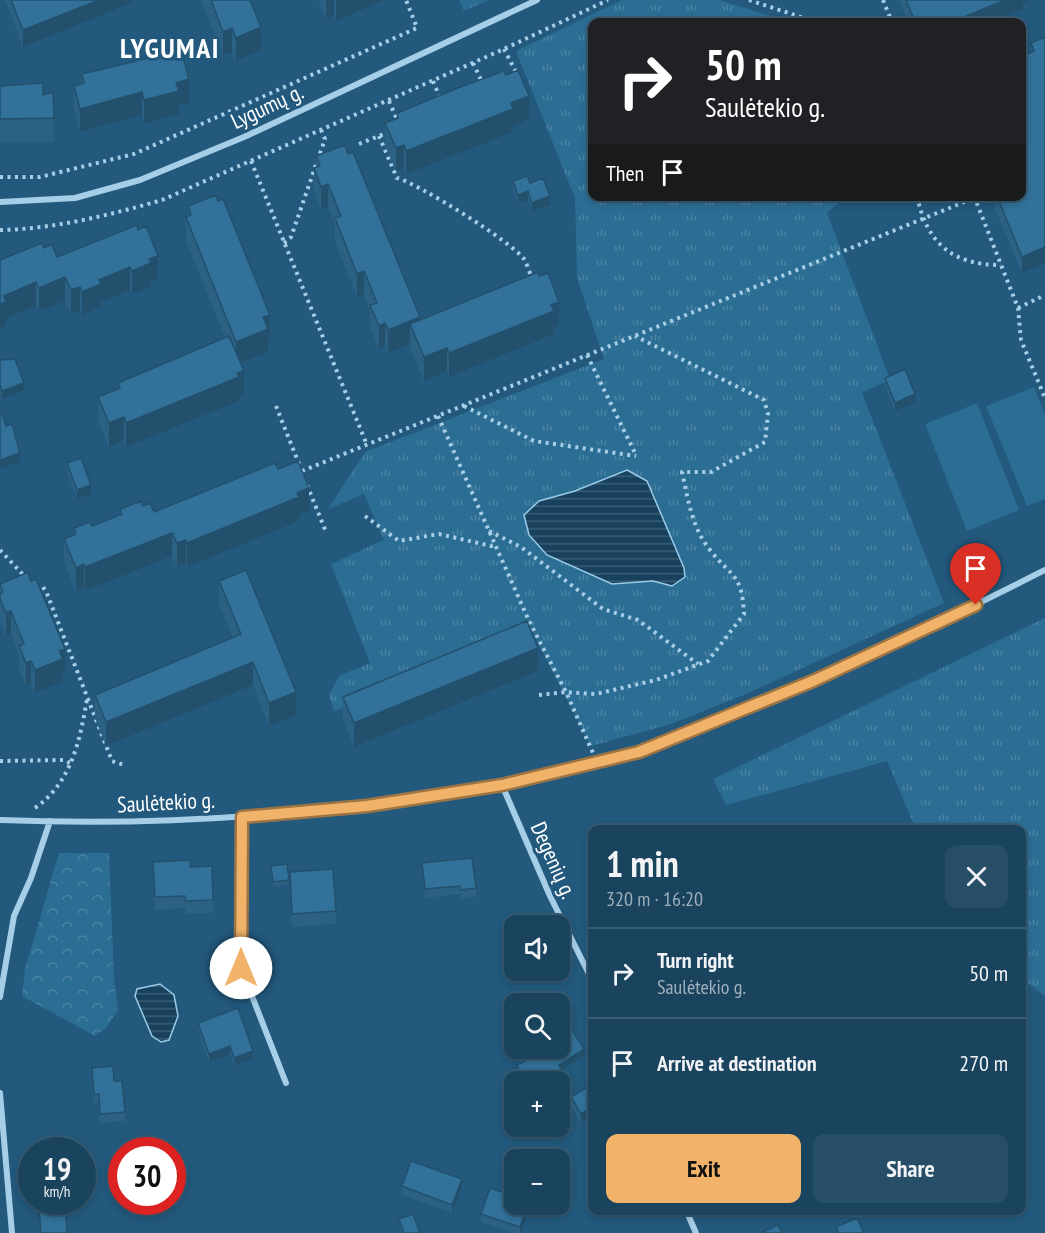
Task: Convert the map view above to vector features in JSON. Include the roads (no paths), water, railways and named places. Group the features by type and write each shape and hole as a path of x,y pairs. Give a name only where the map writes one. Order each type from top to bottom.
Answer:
{"street":[{"name":"Lygumų g.","path":"0,202 75,198 140,180 244,137 537,0"},
{"name":"Saulėtekio g.","path":"0,820 113,824 242,817 367,806 502,785 639,752 813,681 959,614 1045,570"},
{"name":"Degenių g.","path":"502,785 550,896 588,972"},
{"path":"242,817 241,968 286,1083"},
{"path":"0,997 14,916 32,878 50,822"},
{"path":"0,1093 12,1233"},
{"path":"688,1215 696,1233"}],"district":[{"name":"LYGUMAI","path":"170,47"}]}
